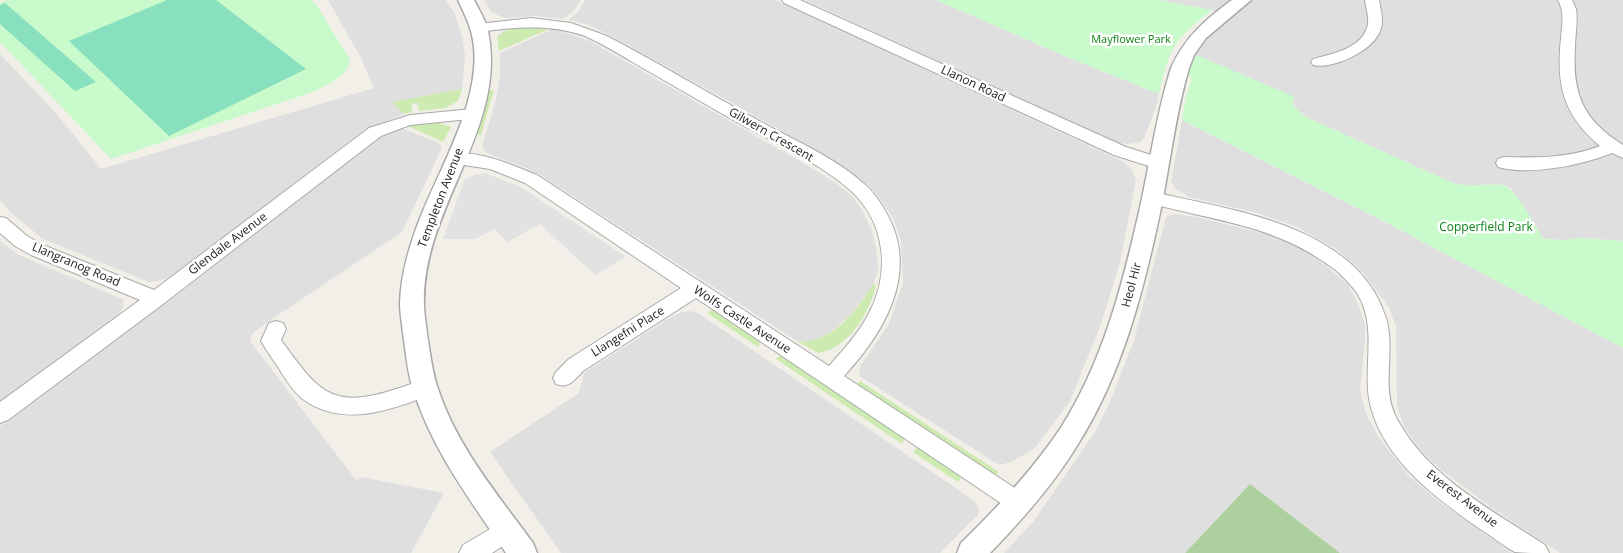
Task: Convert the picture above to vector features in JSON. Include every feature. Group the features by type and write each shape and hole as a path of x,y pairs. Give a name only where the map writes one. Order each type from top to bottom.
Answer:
{"street":[{"name":"Templeton Avenue","path":"466,0 479,28 483,76 473,114 457,159 423,239 414,278 412,303 425,388 447,439 463,466 523,553"},
{"name":"Llanon Road","path":"789,0 1120,152 1158,163"},
{"name":"Heol Hir","path":"971,553 1018,503 1047,467 1079,420 1102,374 1134,282 1175,84 1187,50 1202,32 1244,0"},
{"path":"1318,62 1346,54 1367,40 1375,25 1372,0"},
{"path":"1565,0 1570,20 1566,74 1573,104 1583,121 1617,150"},
{"name":"Gilwern Crescent","path":"479,28 534,22 559,24 584,31 814,159 858,188 878,214 890,244 891,278 882,308 875,322 865,338 830,378"},
{"name":"Glendale Avenue","path":"0,414 156,299 375,132 413,118 473,114"},
{"path":"1504,163 1545,164 1577,160 1617,150"},
{"name":"Wolfs Castle Avenue","path":"457,159 493,164 531,179 1018,503"},
{"name":"Everest Avenue","path":"1152,198 1280,230 1313,245 1345,268 1366,291 1375,312 1379,332 1378,396 1386,421 1400,443 1416,464 1452,495 1537,553"},
{"name":"Llangranog Road","path":"0,223 21,241 37,250 156,299"},
{"name":"Llangefni Place","path":"563,378 576,365 695,289"},
{"path":"276,329 271,341 310,392 320,398 334,403 368,406 383,403 425,388"},
{"path":"471,553 507,530"}],"shaded area":[{"path":"328,0 446,0 455,14 462,37 465,55 462,89 393,102 404,114 364,130 177,273 158,281 149,282 43,239 10,212 0,200 0,54 56,113 101,169 374,88 361,58"},
{"path":"484,0 581,0 574,11 563,19 536,16 504,18 491,12"},
{"path":"585,0 775,0 1124,162 1133,171 1136,180 1120,262 1101,324 1070,401 1034,449 1011,462 999,465 861,377 859,373 861,365 889,324 903,282 901,241 894,220 879,197 869,186 823,154 614,37 586,24 568,20 578,12"},
{"path":"805,0 936,0 1067,57 1159,94 1156,107 1144,138 1140,142 1117,143"},
{"path":"1158,0 1623,0 1623,241 1581,238 1567,240 1543,239 1511,188 1501,184 1461,186 1308,118 1297,110 1292,102 1295,98 1194,54 1207,36 1230,17 1212,10"},
{"path":"553,29 590,41 817,171 852,196 862,210 872,231 877,252 878,271 873,285 853,312 830,333 815,341 797,341 537,173 485,151 482,146 495,103 500,75 500,53"},
{"path":"1182,120 1393,226 1623,348 1623,553 1560,553 1492,508 1440,469 1419,448 1404,427 1397,406 1396,327 1389,307 1363,273 1338,250 1295,226 1257,213 1189,197 1176,189 1171,182"},
{"path":"401,128 439,143 442,148 402,232 263,325 252,334 250,341 356,480 361,477 444,493 411,553 0,553 0,426 178,294 376,140"},
{"path":"485,173 521,187 626,257 595,275 540,224 507,242 495,229 475,239 443,239 464,181 474,175"},
{"path":"1174,214 1196,217 1270,235 1302,249 1323,263 1348,285 1358,304 1365,324 1360,389 1365,411 1379,438 1409,476 1438,501 1512,553 1340,553 1250,484 1185,553 1004,553 1033,522 1095,432 1110,402 1134,340 1166,217"},
{"path":"0,241 19,255 124,300 122,310 116,317 0,401"},
{"path":"690,311 698,313 963,493 975,502 979,508 978,515 940,553 561,553 490,452 579,393 584,373 671,317"}],"green space":[{"path":"7,0 310,0 316,4 350,60 345,72 340,77 310,93 111,159 0,42 0,3"},
{"path":"167,0 216,0 306,69 169,136 69,41"},
{"name":"Mayflower Park","path":"936,0 1158,0 1212,10 1189,30 1175,46 1166,65 1159,94 1067,57"},
{"path":"5,3 96,82 75,91 0,24 0,5"},
{"path":"515,28 549,29 499,51 497,37 501,33"},
{"name":"Copperfield Park","path":"1194,54 1295,97 1292,102 1297,110 1308,118 1453,183 1465,185 1502,185 1507,187 1525,208 1543,239 1567,240 1580,238 1623,241 1623,348 1393,226 1182,120 1192,77 1185,76"},
{"path":"462,89 458,101 445,108 419,111 417,103 412,104 412,112 404,114 392,102"},
{"path":"494,90 481,135 475,135 488,91"},
{"path":"437,122 451,127 443,142 408,126"},
{"path":"873,284 876,285 873,296 863,318 839,345 818,353 797,341 821,338 832,332 851,314"},
{"path":"716,310 761,341 758,347 707,313"},
{"path":"782,356 905,437 902,444 776,359"},
{"path":"860,381 999,472 996,475 992,474 856,386"},
{"path":"917,448 921,448 963,476 958,482 913,452"},
{"path":"1250,484 1340,553 1185,553"}]}
